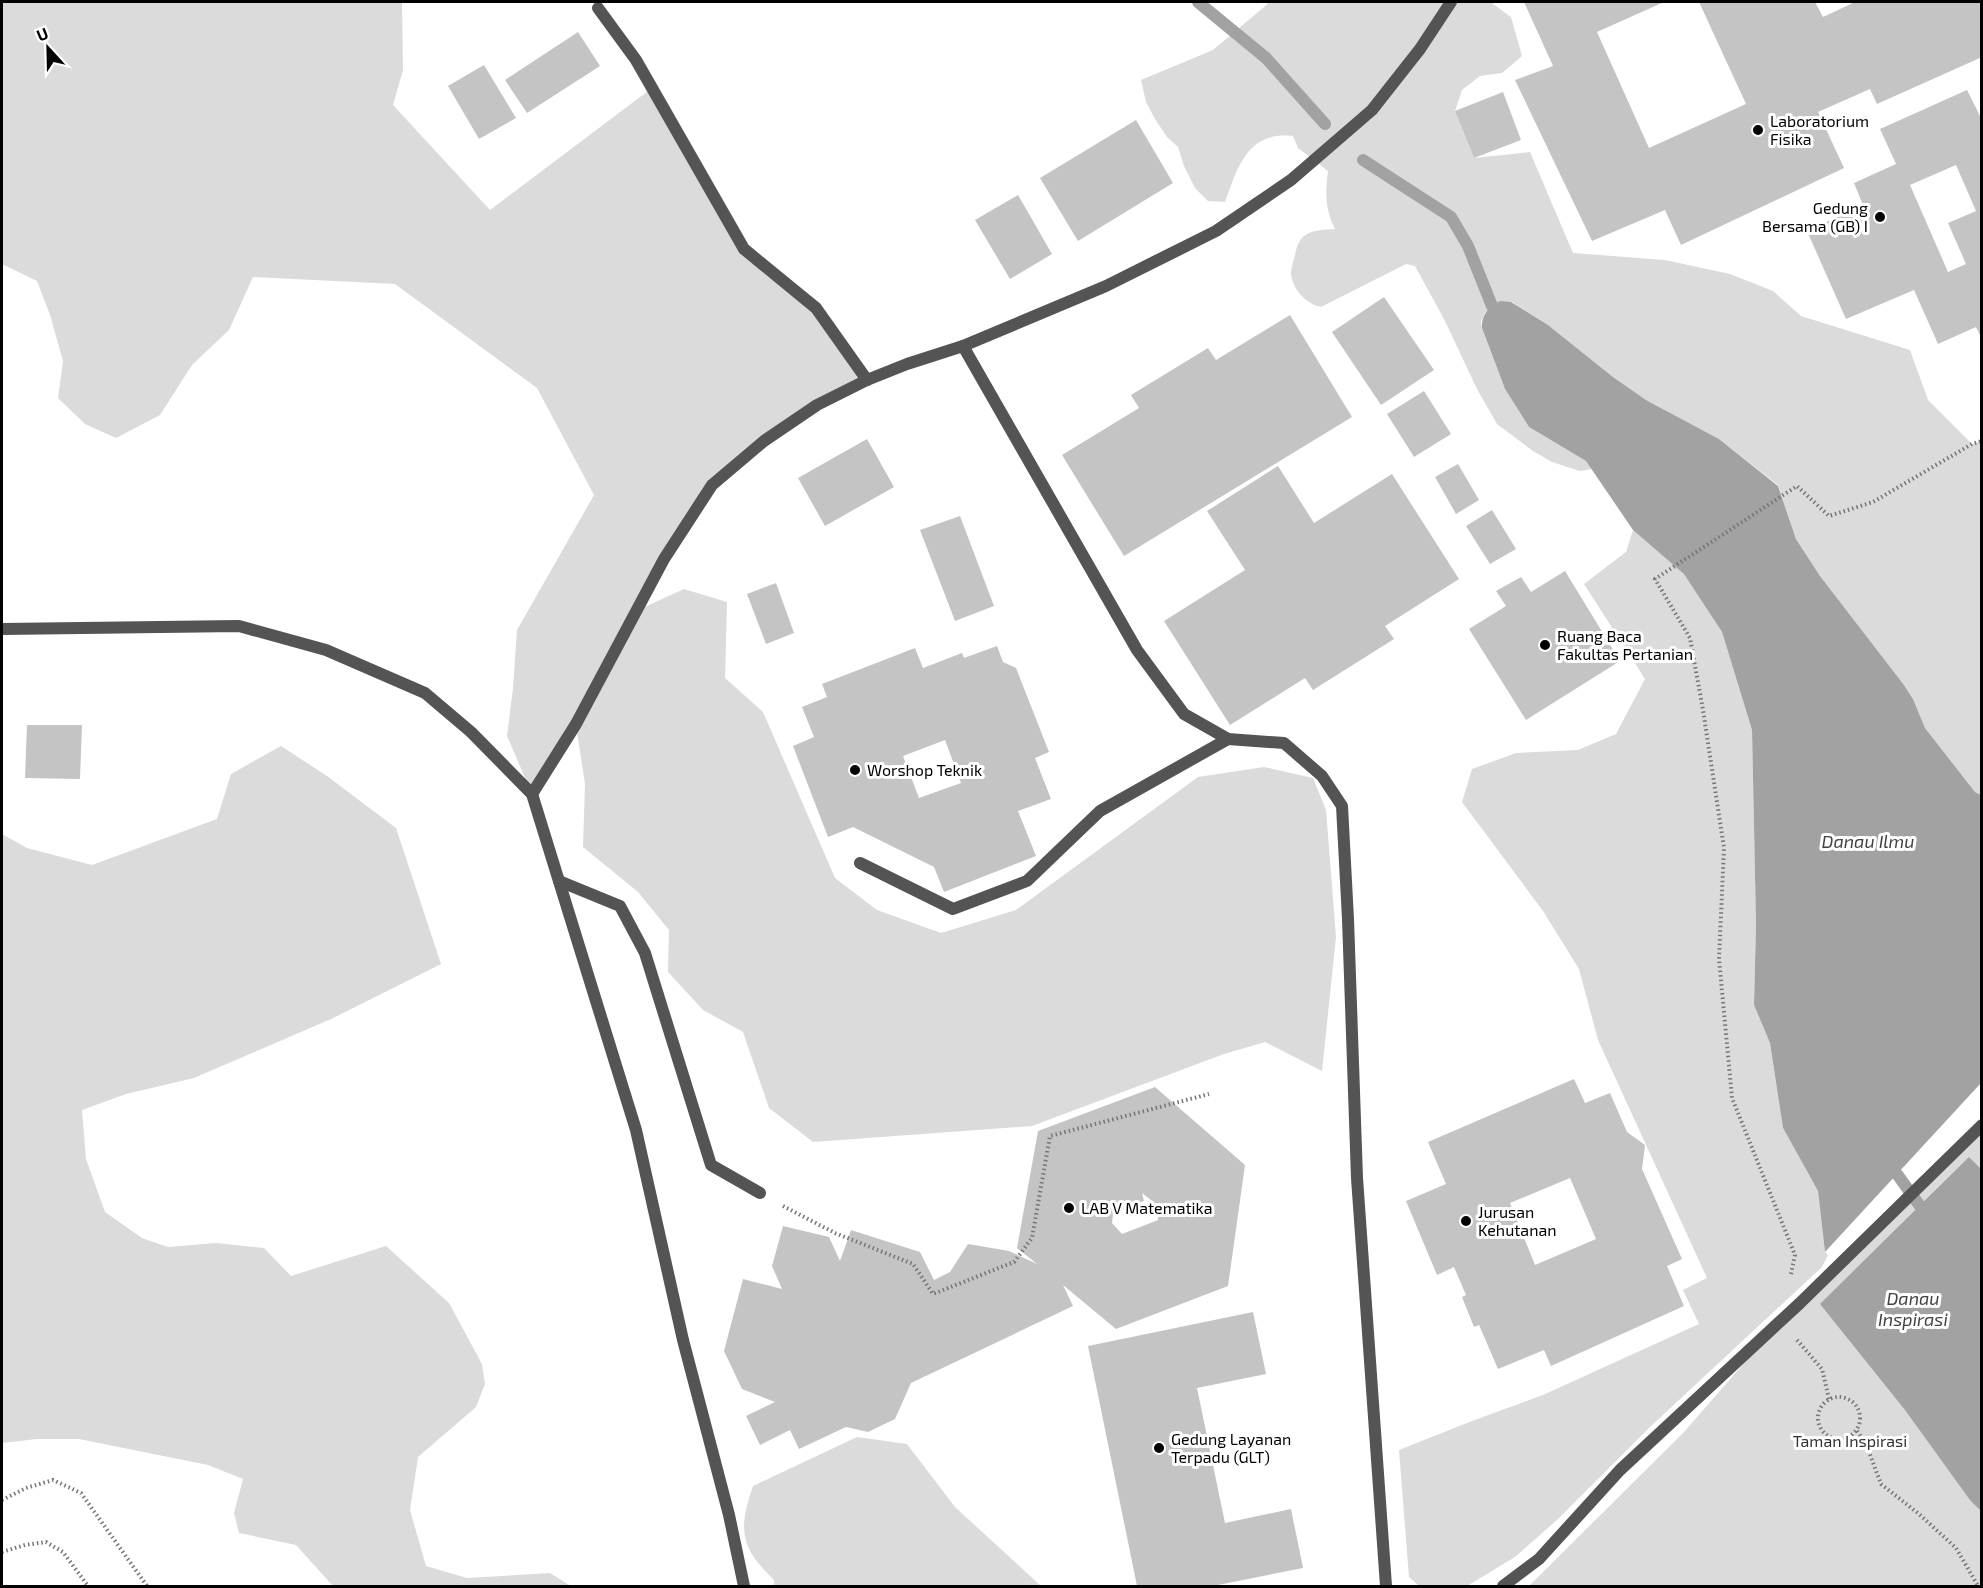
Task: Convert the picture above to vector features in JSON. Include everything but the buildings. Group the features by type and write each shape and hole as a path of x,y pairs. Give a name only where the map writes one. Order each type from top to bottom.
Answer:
{"lane":[{"path":"532,794 576,724 664,559 712,485 764,441 817,405 867,380 963,346 1106,286 1216,231 1290,180 1372,110 1420,49 1451,2"},
{"path":"598,8 636,60 744,249 816,308 867,380"},
{"path":"963,346 1137,650 1184,714 1228,739 1284,743 1322,776 1342,806 1357,1178 1386,1587"},
{"path":"2,629 239,626 326,650 425,693 471,732 532,794 636,1130 683,1340 729,1515 744,1587"},
{"path":"860,863 954,909 1027,881 1100,811 1228,739"},
{"path":"559,880 620,906 645,953 711,1165 760,1194"},
{"path":"1503,1587 1539,1559 1620,1470 1800,1303 1982,1125"}],"path":[{"path":"1791,1275 1795,1256 1732,1098 1719,959 1724,848 1690,638 1655,579 1797,486 1829,516 1873,502 1972,444 1982,441"},
{"path":"760,1194 835,1233 913,1264 933,1294 1014,1262 1032,1238 1050,1136 1209,1094"},
{"path":"1780,1322 1822,1369 1829,1399"},
{"path":"1843,1397 1855,1404 1861,1418 1857,1431 1845,1439 1839,1440 1825,1435 1817,1423 1819,1410 1829,1399 1843,1397"},
{"path":"1857,1431 1866,1444 1881,1484 1919,1514 1956,1548 1978,1587"},
{"path":"2,1500 26,1488 53,1480 81,1493 147,1587"},
{"path":"2,1552 46,1542 63,1552 88,1587"}],"green space":[{"path":"2,2 402,2 403,70 393,105 490,210 652,88 744,249 816,308 867,380 817,405 712,485 638,610 684,589 727,602 725,678 763,712 835,878 877,910 941,933 1016,910 1198,777 1264,767 1313,778 1326,810 1336,937 1322,1071 1265,1042 1224,1054 1032,1126 813,1142 769,1108 743,1032 703,1010 668,972 669,930 638,892 583,847 585,784 576,725 532,794 507,736 517,630 594,495 537,388 395,284 253,277 229,330 192,365 160,415 116,438 85,424 58,398 63,361 50,315 37,281 2,264"},
{"path":"1270,2 1493,2 1511,17 1522,56 1502,73 1480,76 1462,90 1455,111 1474,158 1530,152 1573,253 1665,260 1730,274 1773,291 1801,316 1910,350 1928,400 1972,444 1981,441 1981,795 1975,792 1925,728 1913,699 1904,685 1820,576 1796,539 1778,485 1719,439 1646,400 1548,325 1512,302 1485,313 1481,322 1505,389 1529,427 1586,461 1592,469 1580,471 1552,462 1497,424 1415,266 1406,264 1321,307 1306,299 1297,290 1291,273 1299,242 1303,237 1318,230 1335,229 1329,215 1327,201 1328,171 1298,148 1293,136 1277,136 1255,145 1240,164 1225,202 1208,201 1195,188 1178,147 1167,137 1146,102 1141,80 1213,50"},
{"path":"1633,530 1684,573 1722,632 1752,730 1756,924 1754,1005 1770,1043 1783,1128 1818,1191 1825,1252 1828,1255 1822,1267 1650,1427 1557,1520 1515,1557 1467,1586 1419,1586 1409,1577 1399,1450 1543,1395 1699,1324 1683,1290 1707,1278 1598,1040 1579,969 1543,911 1462,802 1472,769 1516,753 1578,750 1616,734 1645,679 1584,584 1626,552"},
{"path":"281,746 327,776 396,828 441,964 331,1019 194,1078 126,1094 82,1110 86,1159 105,1212 142,1238 168,1247 216,1243 264,1248 291,1276 386,1246 449,1303 482,1364 485,1384 476,1407 418,1457 410,1510 426,1566 467,1578 550,1573 571,1586 333,1586 296,1545 239,1533 234,1513 243,1479 208,1465 79,1439 37,1439 2,1443 2,834 27,848 92,865 217,819 231,774"},
{"name":"Taman Inspirasi","path":"1981,1119 1981,1586 1529,1586 1684,1432 1780,1322"},
{"path":"857,1437 907,1444 955,1507 1041,1586 774,1586 774,1580 754,1558 745,1537 745,1515 753,1486"}],"water":[{"name":"Danau Ilmu","path":"1500,301 1511,302 1548,325 1613,377 1646,400 1719,439 1778,486 1796,539 1820,576 1904,685 1913,699 1925,728 1975,792 1981,795 1981,1083 1825,1252 1818,1191 1783,1128 1770,1043 1754,1005 1756,924 1752,730 1722,632 1684,574 1633,530 1586,461 1529,427 1505,389 1482,328 1486,312"},
{"name":"Danau Inspirasi","path":"1969,1157 1982,1170 1981,1511 1970,1500 1905,1410 1820,1304"}],"waterway":[{"path":"1198,2 1266,58 1325,124"},
{"path":"1363,160 1451,217 1468,246 1492,306"},
{"path":"1897,1174 1920,1206"}],"place":[{"name":"Laboratorium Fisika","path":"1758,130"},
{"name":"Gedung Bersama (GB) I","path":"1880,217"},
{"name":"Ruang Baca Fakultas Pertanian","path":"1545,645"},
{"name":"Worshop Teknik","path":"855,770"},
{"name":"LAB V Matematika","path":"1069,1208"},
{"name":"Jurusan Kehutanan","path":"1466,1221"},
{"name":"Gedung Layanan Terpadu (GLT)","path":"1159,1448"}]}
